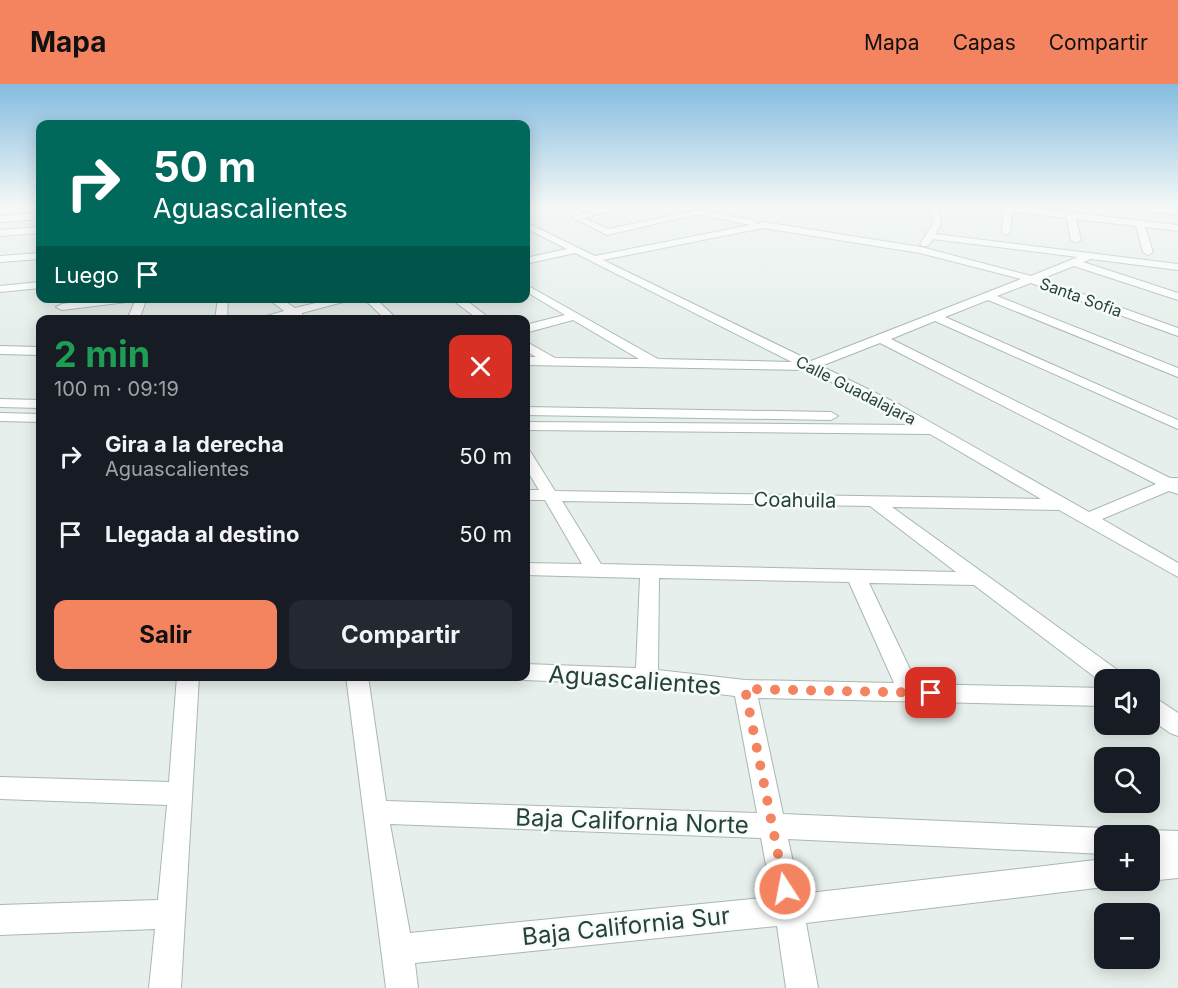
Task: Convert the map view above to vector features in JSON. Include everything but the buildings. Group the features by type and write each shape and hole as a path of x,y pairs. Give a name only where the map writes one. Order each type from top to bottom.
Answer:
{"street":[{"name":"Calle Guadalajara","path":"570,247 911,417 1178,571"},
{"name":"Santa Sofia","path":"594,259 653,247"},
{"name":"Santa Sofia","path":"903,247 1031,279 1178,332"},
{"path":"1019,247 1178,267"},
{"path":"1147,247 1148,252"},
{"path":"530,260 576,250"},
{"path":"0,259 31,255"},
{"path":"7,270 31,255"},
{"path":"530,361 810,366 1090,256"},
{"path":"1073,262 1178,297"},
{"path":"0,289 36,285"},
{"path":"530,290 655,363"},
{"path":"987,296 1178,373"},
{"path":"280,303 299,315 337,303"},
{"path":"374,303 387,315"},
{"path":"462,303 480,315"},
{"path":"530,328 575,316"},
{"path":"935,316 1178,425"},
{"path":"880,338 1175,485"},
{"path":"530,348 550,361"},
{"path":"0,350 36,350"},
{"path":"0,403 36,404"},
{"path":"530,411 911,417"},
{"path":"0,417 36,418"},
{"path":"530,426 933,430"},
{"path":"530,462 595,570"},
{"path":"1088,519 1175,485"},
{"name":"Coahuila","path":"530,495 1064,505"},
{"path":"873,501 1100,669"},
{"path":"530,570 978,579"},
{"path":"647,676 650,572"},
{"path":"856,576 909,692"},
{"name":"Aguascalientes","path":"530,672 647,676 745,689 1094,697"},
{"path":"165,988 188,681"},
{"path":"358,681 402,988"},
{"path":"745,689 773,826 802,988"},
{"path":"1160,713 1178,726"},
{"path":"0,788 181,794"},
{"name":"Baja California Norte","path":"375,812 773,826 1094,841"},
{"path":"1160,843 1178,844"},
{"path":"1160,867 1178,865"},
{"name":"Baja California Sur","path":"398,949 789,910 1094,874"},
{"path":"0,920 171,914"}],"route":[{"path":"785,889 745,689 931,693"}]}
